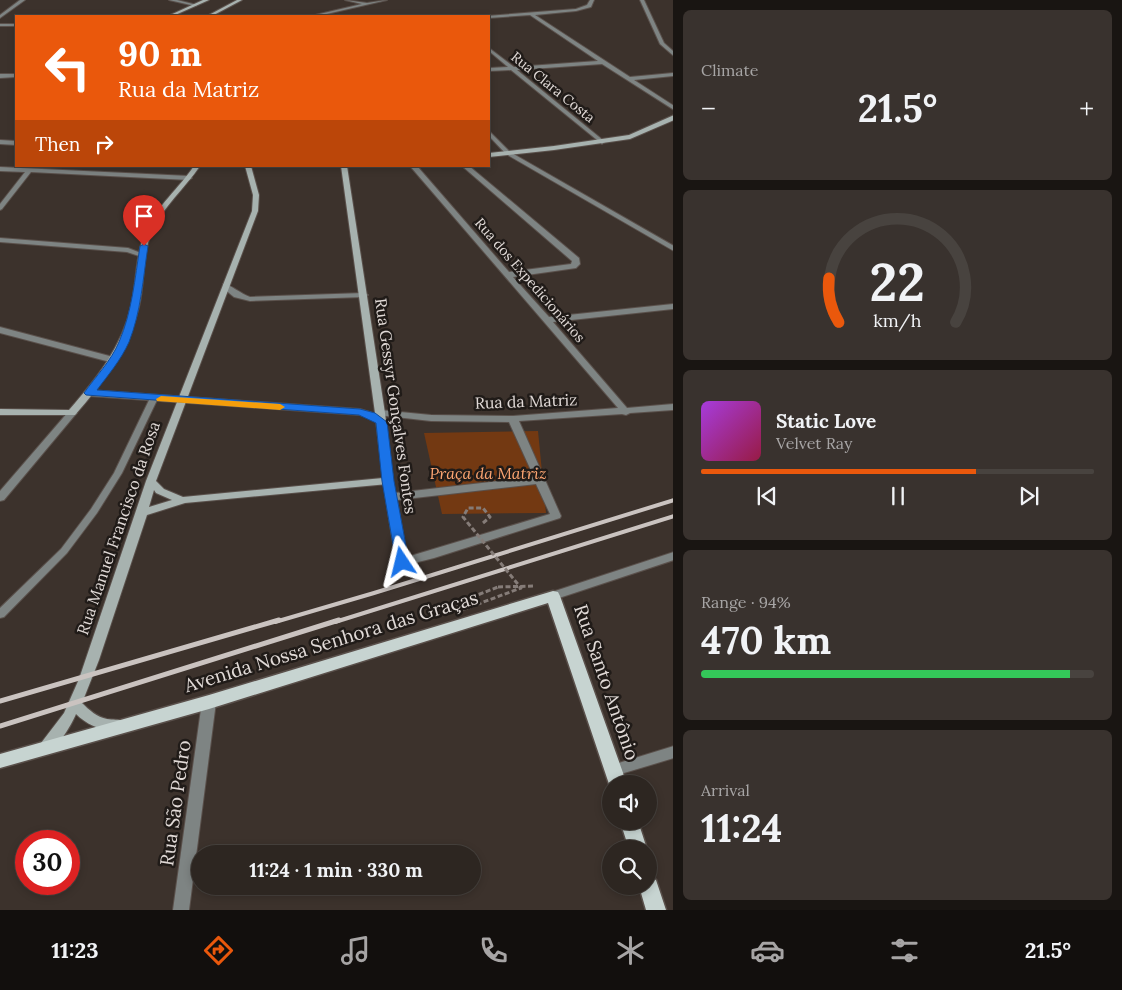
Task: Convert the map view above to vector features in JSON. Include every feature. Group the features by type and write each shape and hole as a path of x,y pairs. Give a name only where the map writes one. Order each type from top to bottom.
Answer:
{"main road":[{"path":"172,15 207,0"},
{"path":"211,15 240,0"},
{"path":"490,155 602,142 640,133 673,117"},
{"path":"0,412 72,413 89,393 114,360 124,342 135,305 143,251 150,230 196,167"},
{"name":"Rua Manuel Francisco da Rosa","path":"44,748 58,734 75,703 142,512 151,481 255,210 256,195 248,167"},
{"name":"Rua Gessyr Gonçalves Fontes","path":"344,167 364,296 388,481"},
{"path":"151,481 160,491 184,500"},
{"path":"142,512 184,500 388,481"},
{"name":"Avenida Nossa Senhora das Graças","path":"0,761 209,702 552,596"},
{"name":"Rua Santo Antônio","path":"552,596 615,775"},
{"path":"75,703 85,715 102,723 113,726 127,725"},
{"path":"652,895 656,910"}],"street":[{"path":"0,18 23,0"},
{"path":"171,0 195,5"},
{"path":"346,0 371,4"},
{"path":"318,15 385,0"},
{"path":"490,17 576,10 589,6 592,0"},
{"path":"642,0 662,44 673,55"},
{"path":"530,13 673,109"},
{"path":"0,25 15,25"},
{"name":"Rua Clara Costa","path":"490,50 602,142"},
{"path":"490,70 603,62"},
{"path":"629,79 673,74"},
{"path":"0,76 15,76"},
{"path":"490,134 508,153 672,248"},
{"path":"0,142 15,143"},
{"name":"Rua dos Expedicionários","path":"414,167 626,412"},
{"path":"465,167 576,260 576,264 573,266 507,275"},
{"path":"0,169 188,178"},
{"path":"0,208 30,170"},
{"path":"0,240 143,251"},
{"path":"226,286 237,295 250,299 364,296"},
{"path":"548,320 673,306"},
{"path":"0,330 114,360"},
{"name":"Rua da Matriz","path":"89,393 360,412 381,418 513,419 673,407"},
{"path":"0,498 72,413"},
{"path":"391,497 540,480 513,419"},
{"name":"Rua Gessyr Gonçalves Fontes","path":"388,481 402,562 556,516 540,480"},
{"name":"Avenida Nossa Senhora das Graças","path":"552,596 673,556"},
{"name":"Rua São Pedro","path":"181,910 209,702"},
{"path":"621,775 673,752"}],"lane":[{"path":"0,614 64,551 94,510 118,473 154,398"}],"path":[{"path":"483,523 490,517 483,508 468,508 463,517 521,588 462,610 457,602 498,587"}],"green space":[{"name":"Praça da Matriz","path":"538,431 546,513 442,514 424,433"}],"railway":[{"path":"275,622 673,500"},
{"path":"335,622 673,516"},
{"path":"0,701 279,620"},
{"path":"0,726 339,620"}],"slow traffic":[{"path":"161,399 280,407"}],"route":[{"path":"144,246 135,305 124,342 114,360 89,393 360,412 371,415 381,422 388,481 402,562"}]}
